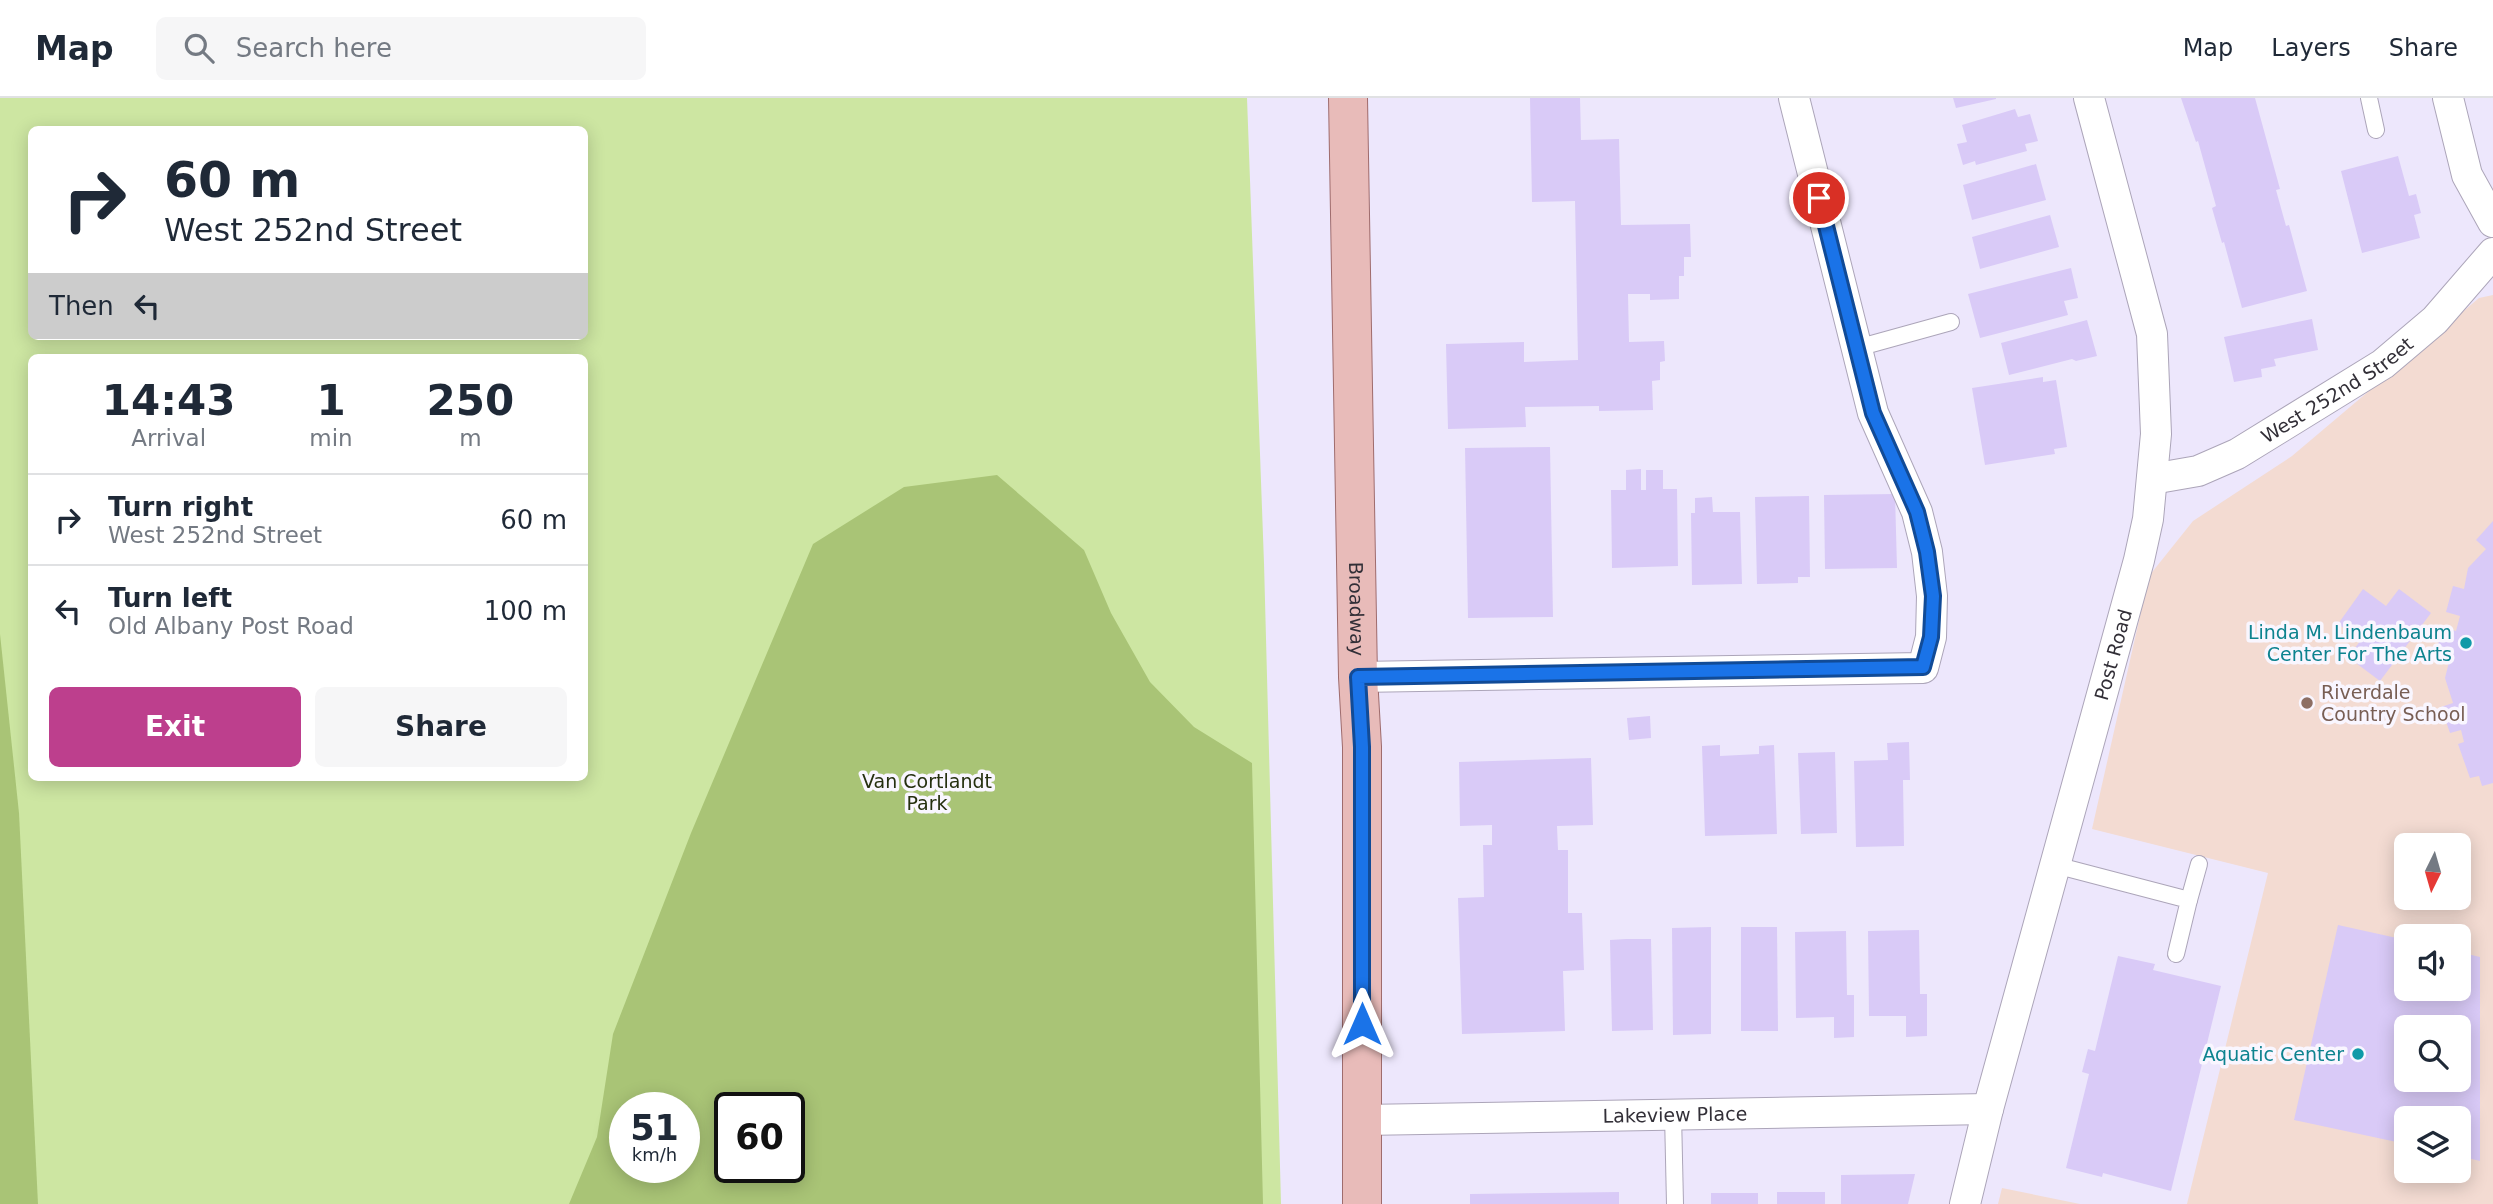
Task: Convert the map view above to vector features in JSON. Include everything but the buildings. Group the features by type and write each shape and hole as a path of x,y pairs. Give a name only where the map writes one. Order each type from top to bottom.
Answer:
{"main road":[{"name":"Broadway","path":"1349,98 1358,677 1362,747 1362,1204"}],"street":[{"path":"1358,677 1923,667 1931,637 1933,596 1927,552 1917,512 1873,413 1794,98"},
{"name":"Post Road","path":"1965,1204 1988,1109 2148,519 2156,434 2152,334 2089,98"},
{"path":"2448,98 2467,175 2493,222"},
{"name":"West 252nd Street","path":"2152,479 2198,471 2237,454 2384,364 2435,320 2493,253"},
{"name":"Lakeview Place","path":"1363,1120 1988,1109"}],"lane":[{"path":"2369,98 2376,130"},
{"path":"1857,348 1951,321"},
{"path":"2055,864 2189,900"},
{"path":"2175,954 2199,864"},
{"path":"1674,1114 1675,1204"}],"shaded area":[{"name":"Riverdale Country School","path":"2493,295 2493,1204 2187,1204 2268,873 2092,829 2149,576 2193,521 2292,456 2479,298"},
{"path":"2002,1188 2080,1204 1998,1204"}],"green space":[{"name":"Van Cortlandt Park","path":"0,98 1247,98 1264,563 1281,1204 0,1204"},
{"path":"997,475 1084,550 1111,613 1150,682 1194,727 1252,763 1263,1204 569,1204 597,1137 613,1034 691,833 813,544 904,487"},
{"path":"0,634 19,813 38,1204 0,1204"}],"place":[{"name":"Linda M. Lindenbaum Center For The Arts","path":"2466,643"},
{"name":"Riverdale Country School","path":"2307,703"},
{"name":"Aquatic Center","path":"2358,1054"}],"route":[{"path":"1362,1024 1362,747 1358,677 1923,667 1931,637 1933,596 1927,552 1917,512 1873,413 1819,198"}]}
